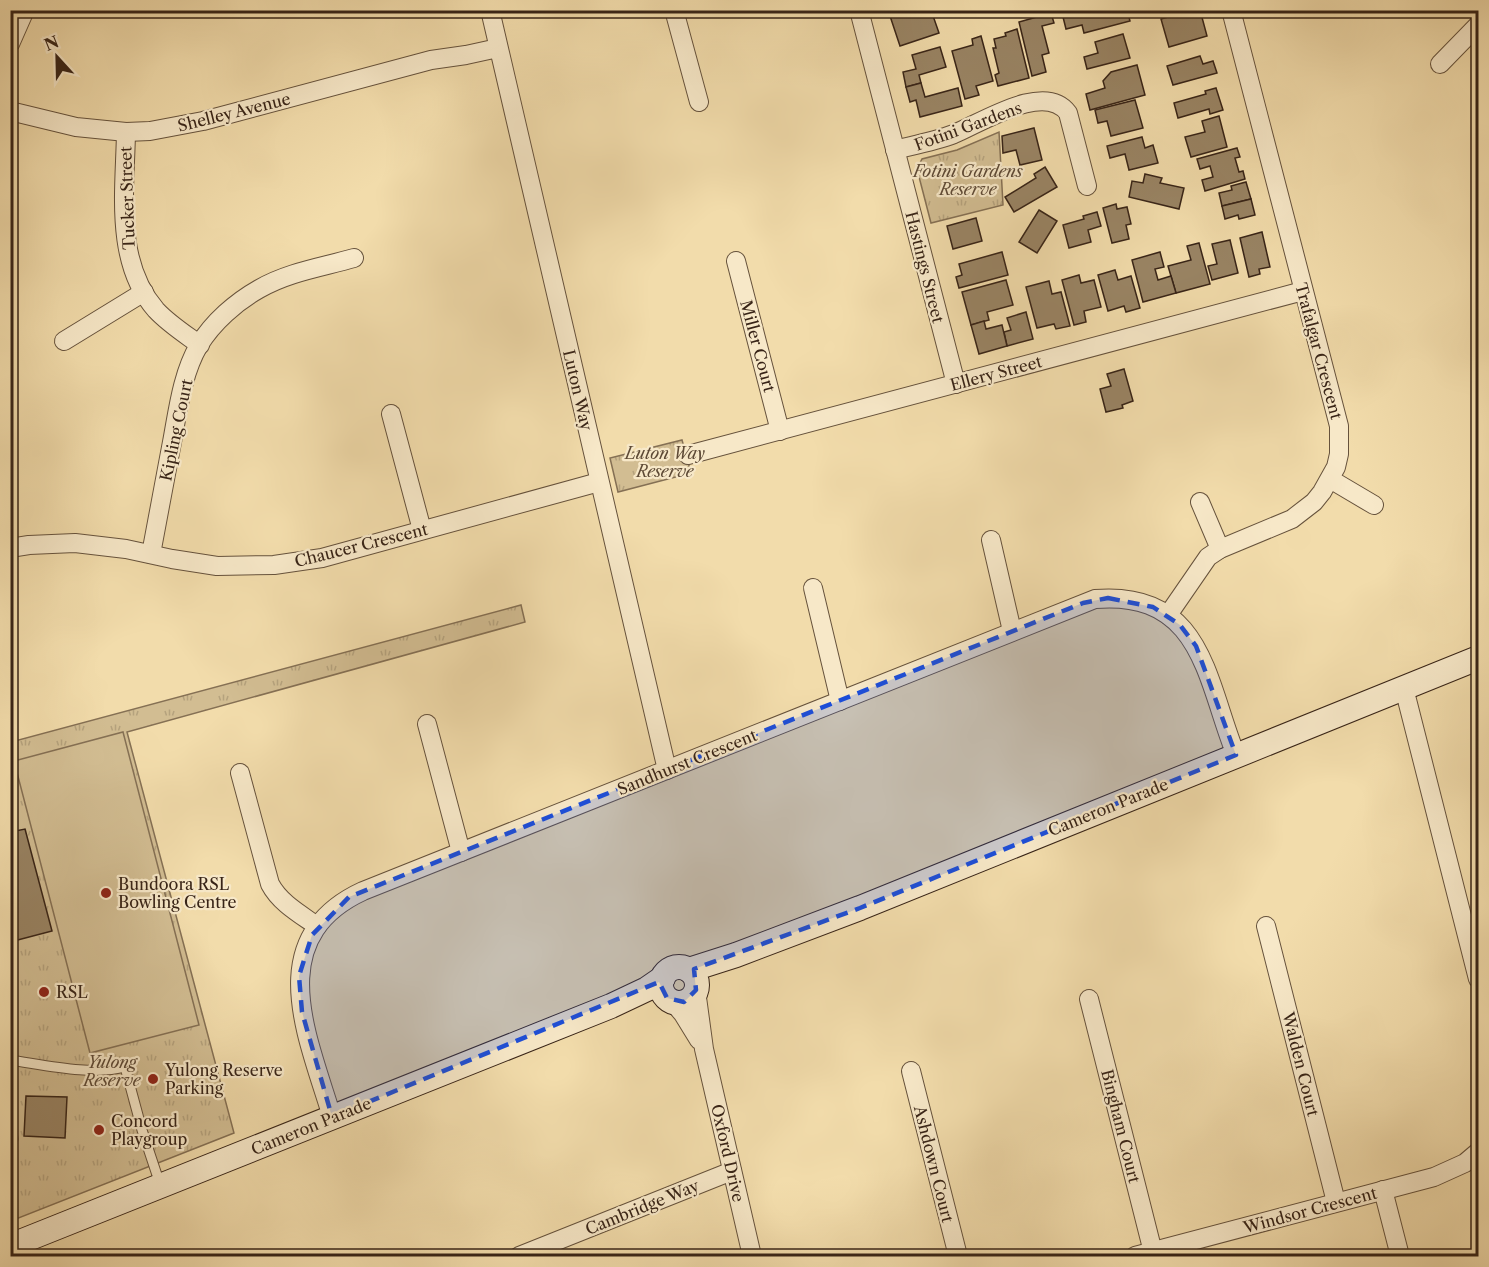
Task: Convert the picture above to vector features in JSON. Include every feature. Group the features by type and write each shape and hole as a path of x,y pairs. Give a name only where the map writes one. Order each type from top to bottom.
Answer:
{"street":[{"path":"12,38 25,10"},
{"name":"Luton Way","path":"490,10 667,770"},
{"path":"674,10 699,102"},
{"name":"Hastings Street","path":"859,10 956,384"},
{"name":"Trafalgar Crescent","path":"1168,615 1208,557 1220,549 1304,512 1330,479 1340,454 1339,426 1231,10"},
{"path":"1440,64 1479,25"},
{"name":"Shelley Avenue","path":"10,111 76,127 126,132 150,131 204,122 431,60 466,55 497,43"},
{"name":"Fotini Gardens","path":"895,150 945,137 1005,111 1048,100 1061,105 1068,113 1088,186"},
{"name":"Shelley Avenue","path":"10,101 33,116"},
{"name":"Tucker Street","path":"126,132 126,244 135,276 154,308 168,322 200,345"},
{"name":"Kipling Court","path":"151,554 179,404 186,377 200,345 225,314 260,288 295,274 354,258"},
{"name":"Miller Court","path":"736,261 780,431"},
{"name":"Ellery Street","path":"688,455 1303,291"},
{"path":"64,341 144,292"},
{"path":"391,414 422,530"},
{"path":"1330,479 1374,505"},
{"name":"Chaucer Crescent","path":"10,548 75,543 126,549 217,566 274,565 322,558 599,482"},
{"path":"1200,502 1220,549"},
{"path":"991,540 1012,631"},
{"path":"813,588 840,701"},
{"name":"Sandhurst Crescent","path":"332,1117 308,1034 299,993 301,962 305,948 317,926 326,915 349,897 1012,631 1095,599 1137,601 1168,615 1180,625 1196,646 1216,691 1228,736 1241,753"},
{"name":"Cameron Parade","path":"694,982 736,955 860,908 1479,658"},
{"path":"1404,688 1479,979"},
{"path":"427,724 461,852"},
{"path":"240,773 270,884 275,894 317,926"},
{"name":"Walden Court","path":"1266,926 1336,1202"},
{"path":"674,968 694,982 689,1000 678,1002 667,992 674,968"},
{"name":"Oxford Drive","path":"694,982 704,1049 752,1257"},
{"name":"Cameron Parade","path":"10,1246 647,989 667,992"},
{"name":"Oxford Drive","path":"667,992 692,1027 704,1049"},
{"name":"Bingham Court","path":"1089,999 1144,1254"},
{"name":"Ashdown Court","path":"911,1071 958,1257"},
{"name":"Windsor Crescent","path":"1144,1254 1449,1171 1465,1163 1479,1152"},
{"name":"Cambridge Way","path":"530,1254 732,1171"},
{"path":"1383,1190 1400,1257"}],"lane":[{"path":"10,1060 63,1068 112,1071 125,1067 160,1186"},
{"path":"10,1114 13,1139 10,1148"}],"highlighted area":[{"path":"1108,598 1153,607 1180,625 1196,646 1236,755 860,908 694,969 696,990 684,1002 667,998 659,982 332,1117 302,1012 299,976 312,935 349,897 1083,603"}],"green space":[{"name":"Fotini Gardens Reserve","path":"999,132 1003,205 931,223 917,169 922,159 957,150"},
{"name":"Luton Way Reserve","path":"682,440 691,473 618,492 610,458"},
{"name":"Yulong Reserve","path":"521,605 525,622 127,732 234,1133 11,1221 11,742"},
{"name":"Bundoora RSL Bowling Centre","path":"123,732 199,1025 90,1053 14,761"}],"building":[{"path":"921,10 931,10 939,33 900,46 890,16 904,11 906,16"},
{"path":"1071,10 1127,10 1130,21 1084,33 1082,25 1066,29 1062,13"},
{"path":"1200,10 1207,36 1169,47 1161,19"},
{"path":"1051,13 1054,23 1042,26 1049,53 1042,55 1046,72 1032,76 1019,22"},
{"path":"1017,29 1029,78 998,86 995,75 999,73 993,48 996,48 994,39 1006,36 1005,33"},
{"path":"1123,34 1130,58 1087,69 1084,57 1098,53 1095,42"},
{"path":"981,36 993,81 976,86 979,95 965,99 952,51 973,45 972,39"},
{"path":"940,47 946,67 919,75 921,83 906,87 903,72 916,69 912,55"},
{"path":"1200,56 1203,64 1213,61 1217,73 1173,85 1167,66"},
{"path":"1137,65 1145,95 1090,110 1086,94 1105,88 1103,81 1111,72"},
{"path":"921,83 925,97 958,88 962,106 920,117 916,100 910,102 906,87"},
{"path":"1216,88 1223,110 1210,114 1209,109 1178,118 1174,103 1206,94 1205,91"},
{"path":"1135,100 1143,128 1111,136 1107,121 1098,123 1095,110"},
{"path":"1219,116 1227,147 1191,157 1185,137 1205,132 1202,121"},
{"path":"1034,128 1042,160 1020,165 1016,150 1003,153 1002,136"},
{"path":"1142,137 1145,148 1153,145 1158,163 1129,170 1125,154 1110,158 1107,146"},
{"path":"1237,148 1240,157 1235,158 1239,172 1243,171 1245,179 1205,191 1202,180 1213,177 1210,166 1200,169 1197,159"},
{"path":"1045,167 1057,187 1014,212 1005,197 1036,178 1034,174"},
{"path":"1145,174 1162,178 1160,183 1184,188 1179,209 1129,197 1132,181 1143,183"},
{"path":"1246,182 1251,199 1222,206 1219,193 1232,190 1231,186"},
{"path":"1251,199 1255,215 1239,219 1238,215 1225,219 1222,206"},
{"path":"1116,204 1117,209 1127,207 1131,224 1126,225 1129,239 1112,243 1103,208"},
{"path":"1039,210 1057,221 1037,253 1019,242"},
{"path":"1097,212 1101,226 1088,230 1091,242 1069,248 1063,225 1084,219 1083,216"},
{"path":"976,218 982,241 953,249 947,226"},
{"path":"1262,232 1270,267 1259,269 1260,274 1249,277 1240,238"},
{"path":"1230,240 1238,273 1212,280 1208,266 1217,264 1212,244"},
{"path":"1199,243 1210,284 1176,293 1168,266 1191,260 1187,246"},
{"path":"1002,252 1008,275 959,288 956,277 962,275 959,264"},
{"path":"1160,252 1164,267 1155,269 1158,280 1171,276 1176,293 1143,302 1132,260"},
{"path":"1115,270 1118,280 1131,276 1140,308 1126,312 1124,306 1108,311 1098,275"},
{"path":"1079,275 1081,283 1094,280 1101,307 1084,311 1086,322 1074,325 1062,280"},
{"path":"1006,280 1013,305 987,312 989,320 971,325 962,292"},
{"path":"1049,281 1052,294 1061,292 1070,326 1056,329 1054,324 1037,328 1026,287"},
{"path":"1026,312 1033,339 1007,346 1004,332 1011,330 1007,318"},
{"path":"984,321 986,329 1002,325 1007,346 979,354 971,325"},
{"path":"1124,369 1133,401 1122,405 1123,408 1106,412 1100,389 1111,386 1107,374"},
{"path":"25,829 52,931 10,942 10,832"},
{"path":"26,1096 67,1097 65,1138 24,1136"}],"place":[{"name":"Bundoora RSL Bowling Centre","path":"106,893"},
{"name":"RSL","path":"44,992"},
{"name":"Yulong Reserve Parking","path":"153,1079"},
{"name":"Concord Playgroup","path":"99,1130"}]}
